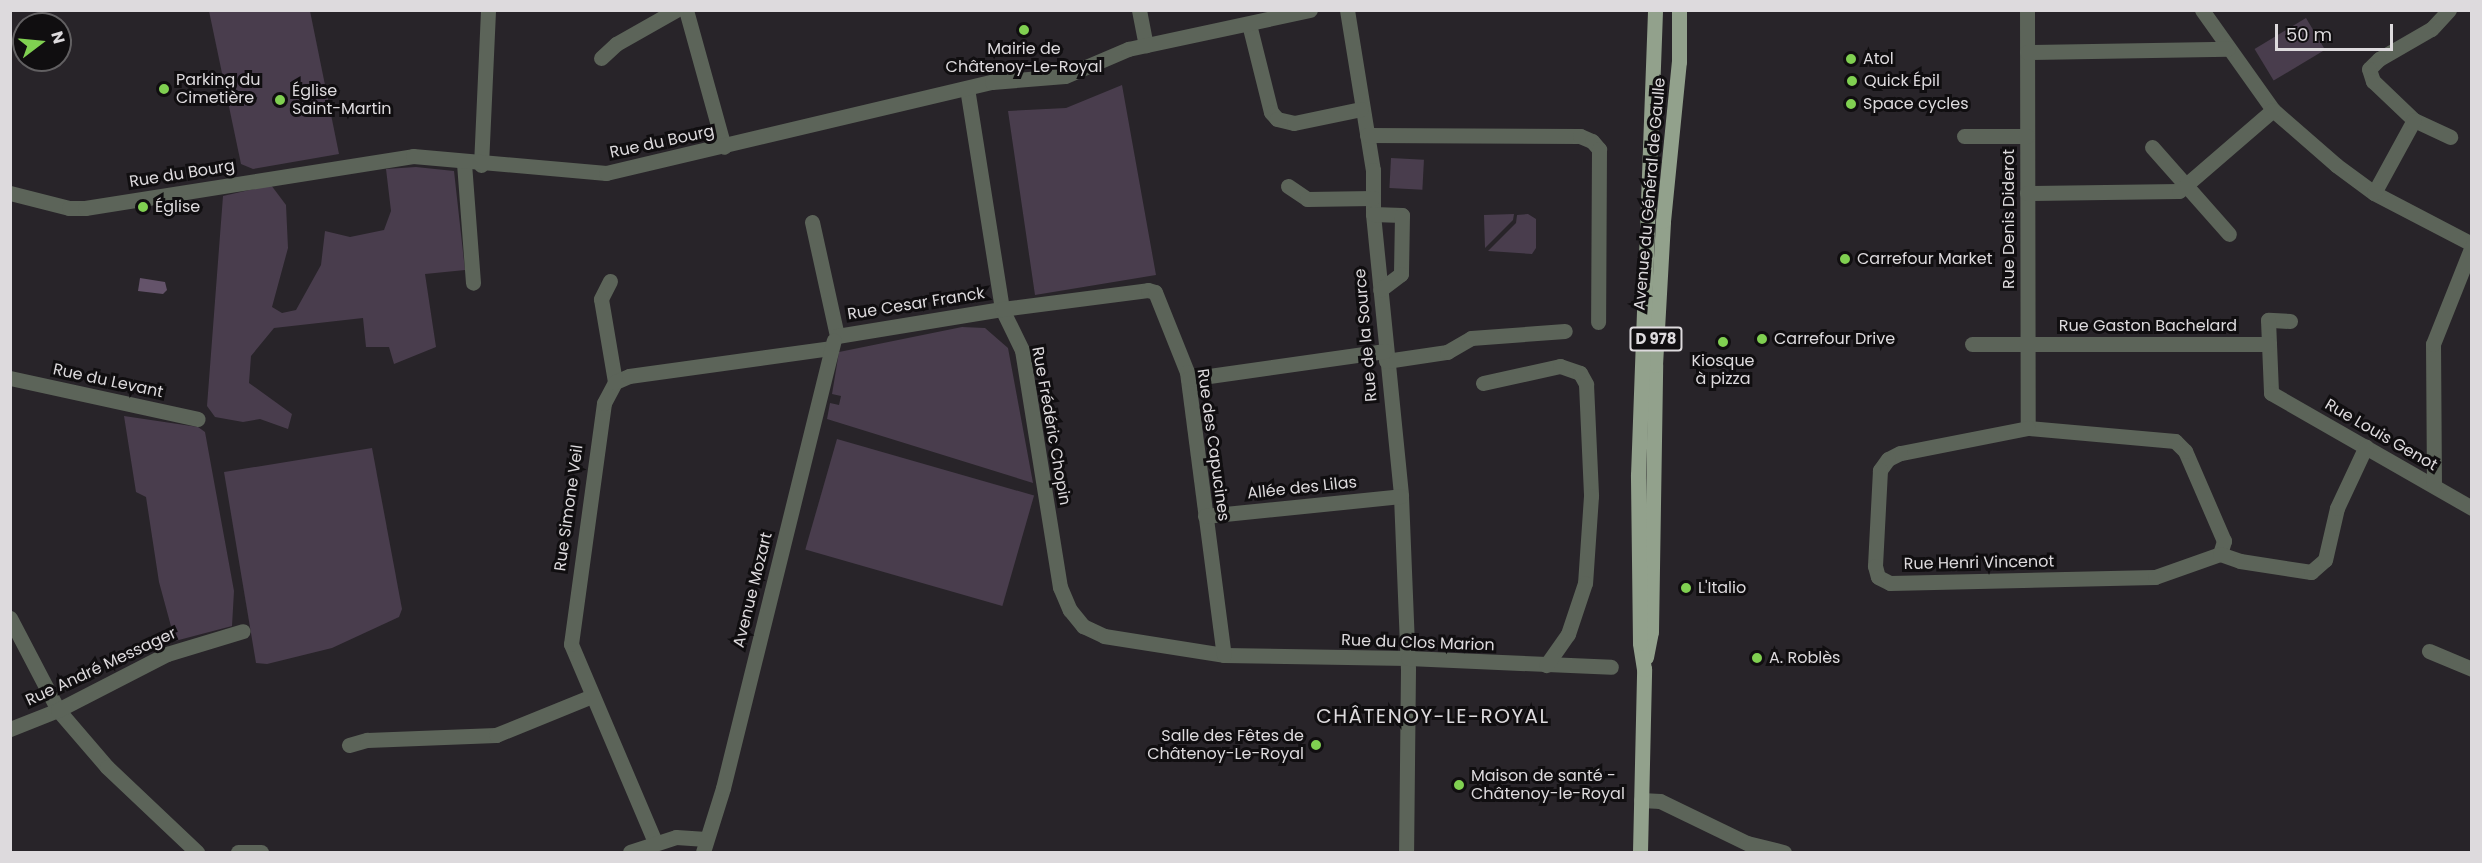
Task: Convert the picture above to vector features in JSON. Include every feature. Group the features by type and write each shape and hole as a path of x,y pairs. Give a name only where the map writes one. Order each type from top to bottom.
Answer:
{"main road":[{"name":"Avenue du Général de Gaulle","path":"1640,852 1644,669 1640,643 1638,474 1655,10"},
{"name":"Avenue du Général de Gaulle","path":"1644,669 1652,632 1655,365 1663,221 1678,74 1679,10"}],"street":[{"path":"481,165 488,10"},
{"path":"601,58 616,44 676,10"},
{"path":"686,10 724,147"},
{"path":"1140,10 1146,45"},
{"name":"Rue du Bourg","path":"10,193 85,208 413,156 481,165 606,173 967,88 1076,73 1146,45 1310,10"},
{"name":"Rue de la Source","path":"1347,10 1361,109 1373,170 1373,214 1385,356 1401,496 1408,658 1406,852"},
{"name":"Rue Denis Diderot","path":"2027,10 2028,428"},
{"path":"2202,10 2273,110 2374,193 2472,245 2433,344 2434,486"},
{"path":"2449,10 2431,29 2369,69 2373,81 2414,120 2450,137"},
{"path":"1249,24 1271,112 1277,118 1294,123 1361,109"},
{"path":"2027,52 2228,49"},
{"name":"Rue Frédéric Chopin","path":"967,88 1002,309 1022,350 1057,569 1070,610 1083,626 1104,636 1224,655"},
{"path":"2027,193 2171,193 2187,187 2273,110"},
{"path":"2374,193 2414,120"},
{"path":"1367,135 1580,136 1599,149 1598,322"},
{"path":"1964,136 2027,136"},
{"path":"2152,147 2229,234"},
{"path":"464,163 473,283"},
{"path":"1288,186 1307,199 1373,198"},
{"path":"1373,214 1402,215 1401,273 1380,290"},
{"path":"610,281 601,300 615,382 628,376 833,342 812,222"},
{"name":"Rue des Capucines","path":"1002,309 1148,290 1160,300 1188,379 1224,655"},
{"name":"Rue Cesar Franck","path":"833,342 1002,309"},
{"path":"2269,344 2268,320 2290,321"},
{"path":"1188,379 1385,356 1447,352 1471,338 1565,331"},
{"name":"Avenue Mozart","path":"704,846 723,788 833,342"},
{"name":"Rue Gaston Bachelard","path":"1972,344 2269,344"},
{"name":"Rue Louis Genot","path":"2269,344 2271,393 2367,446 2434,486 2441,494 2472,508"},
{"path":"1483,383 1560,366 1580,373 1586,384 1591,496 1585,583 1568,634 1546,665"},
{"name":"Rue du Levant","path":"10,378 198,419"},
{"name":"Rue Simone Veil","path":"615,382 604,403 570,631 571,644 655,842"},
{"name":"Rue Henri Vincenot","path":"2028,428 2175,441 2185,451 2224,542 2220,554 2156,577 1890,583 1878,577 1875,566 1880,470 1888,459 1900,453 2028,428"},
{"path":"2220,554 2300,572 2320,567 2325,560 2328,535 2347,481 2367,446"},
{"name":"Allée des Lilas","path":"1205,516 1401,496"},
{"path":"10,618 58,710 107,767 188,849"},
{"name":"Rue André Messager","path":"10,729 58,710 167,654 243,631"},
{"path":"2430,651 2472,669"},
{"name":"Rue du Clos Marion","path":"1224,655 1408,658 1458,669 1546,665 1611,668"},
{"path":"349,745 366,740 496,735 592,696"},
{"path":"1641,800 1660,801 1747,843 1784,852"},
{"path":"630,852 676,837 704,846"},
{"path":"238,852 261,852"}],"shaded area":[{"path":"209,11 310,11 339,154 253,169 241,164"},
{"path":"2306,18 2325,50 2274,81 2255,49"},
{"path":"1122,85 1156,275 1035,295 1008,111 1066,108"},
{"path":"1391,158 1424,160 1422,190 1389,188"},
{"path":"416,167 454,171 465,270 425,274 436,347 394,364 389,347 366,347 363,318 274,328 251,356 249,383 292,414 288,429 260,419 243,422 215,417 207,406 223,196 271,185 286,205 288,248 272,307 282,313 296,310 321,265 325,231 350,237 384,230 391,211 386,169"},
{"path":"1514,214 1513,220 1485,248 1484,215"},
{"path":"1528,214 1536,219 1536,248 1532,254 1488,251 1516,223 1517,215"},
{"path":"140,278 165,282 167,290 163,294 138,291"},
{"path":"962,327 985,328 1008,348 1033,483 827,419 830,403 839,405 841,396 832,394 839,352"},
{"path":"124,416 198,427 205,432 234,591 232,626 175,641 159,582 146,497 136,492"},
{"path":"837,439 1034,496 1002,606 805,550"},
{"path":"372,448 402,609 399,617 332,648 267,664 256,663 224,472"}],"place":[{"name":"Mairie de Châtenoy-Le-Royal","path":"1024,30"},
{"name":"Atol","path":"1851,59"},
{"name":"Quick Épil","path":"1852,81"},
{"name":"Parking du Cimetière","path":"164,89"},
{"name":"Église Saint-Martin","path":"280,100"},
{"name":"Space cycles","path":"1851,104"},
{"name":"Église","path":"143,207"},
{"name":"Carrefour Market","path":"1845,259"},
{"name":"Carrefour Drive","path":"1762,339"},
{"name":"Kiosque à pizza","path":"1723,342"},
{"name":"L'Italio","path":"1686,588"},
{"name":"A. Roblès","path":"1757,658"},
{"name":"Salle des Fêtes de Châtenoy-Le-Royal","path":"1316,745"},
{"name":"Maison de santé - Châtenoy-le-Royal","path":"1459,785"}],"district":[{"name":"CHÂTENOY-LE-ROYAL","path":"1433,716"}]}
